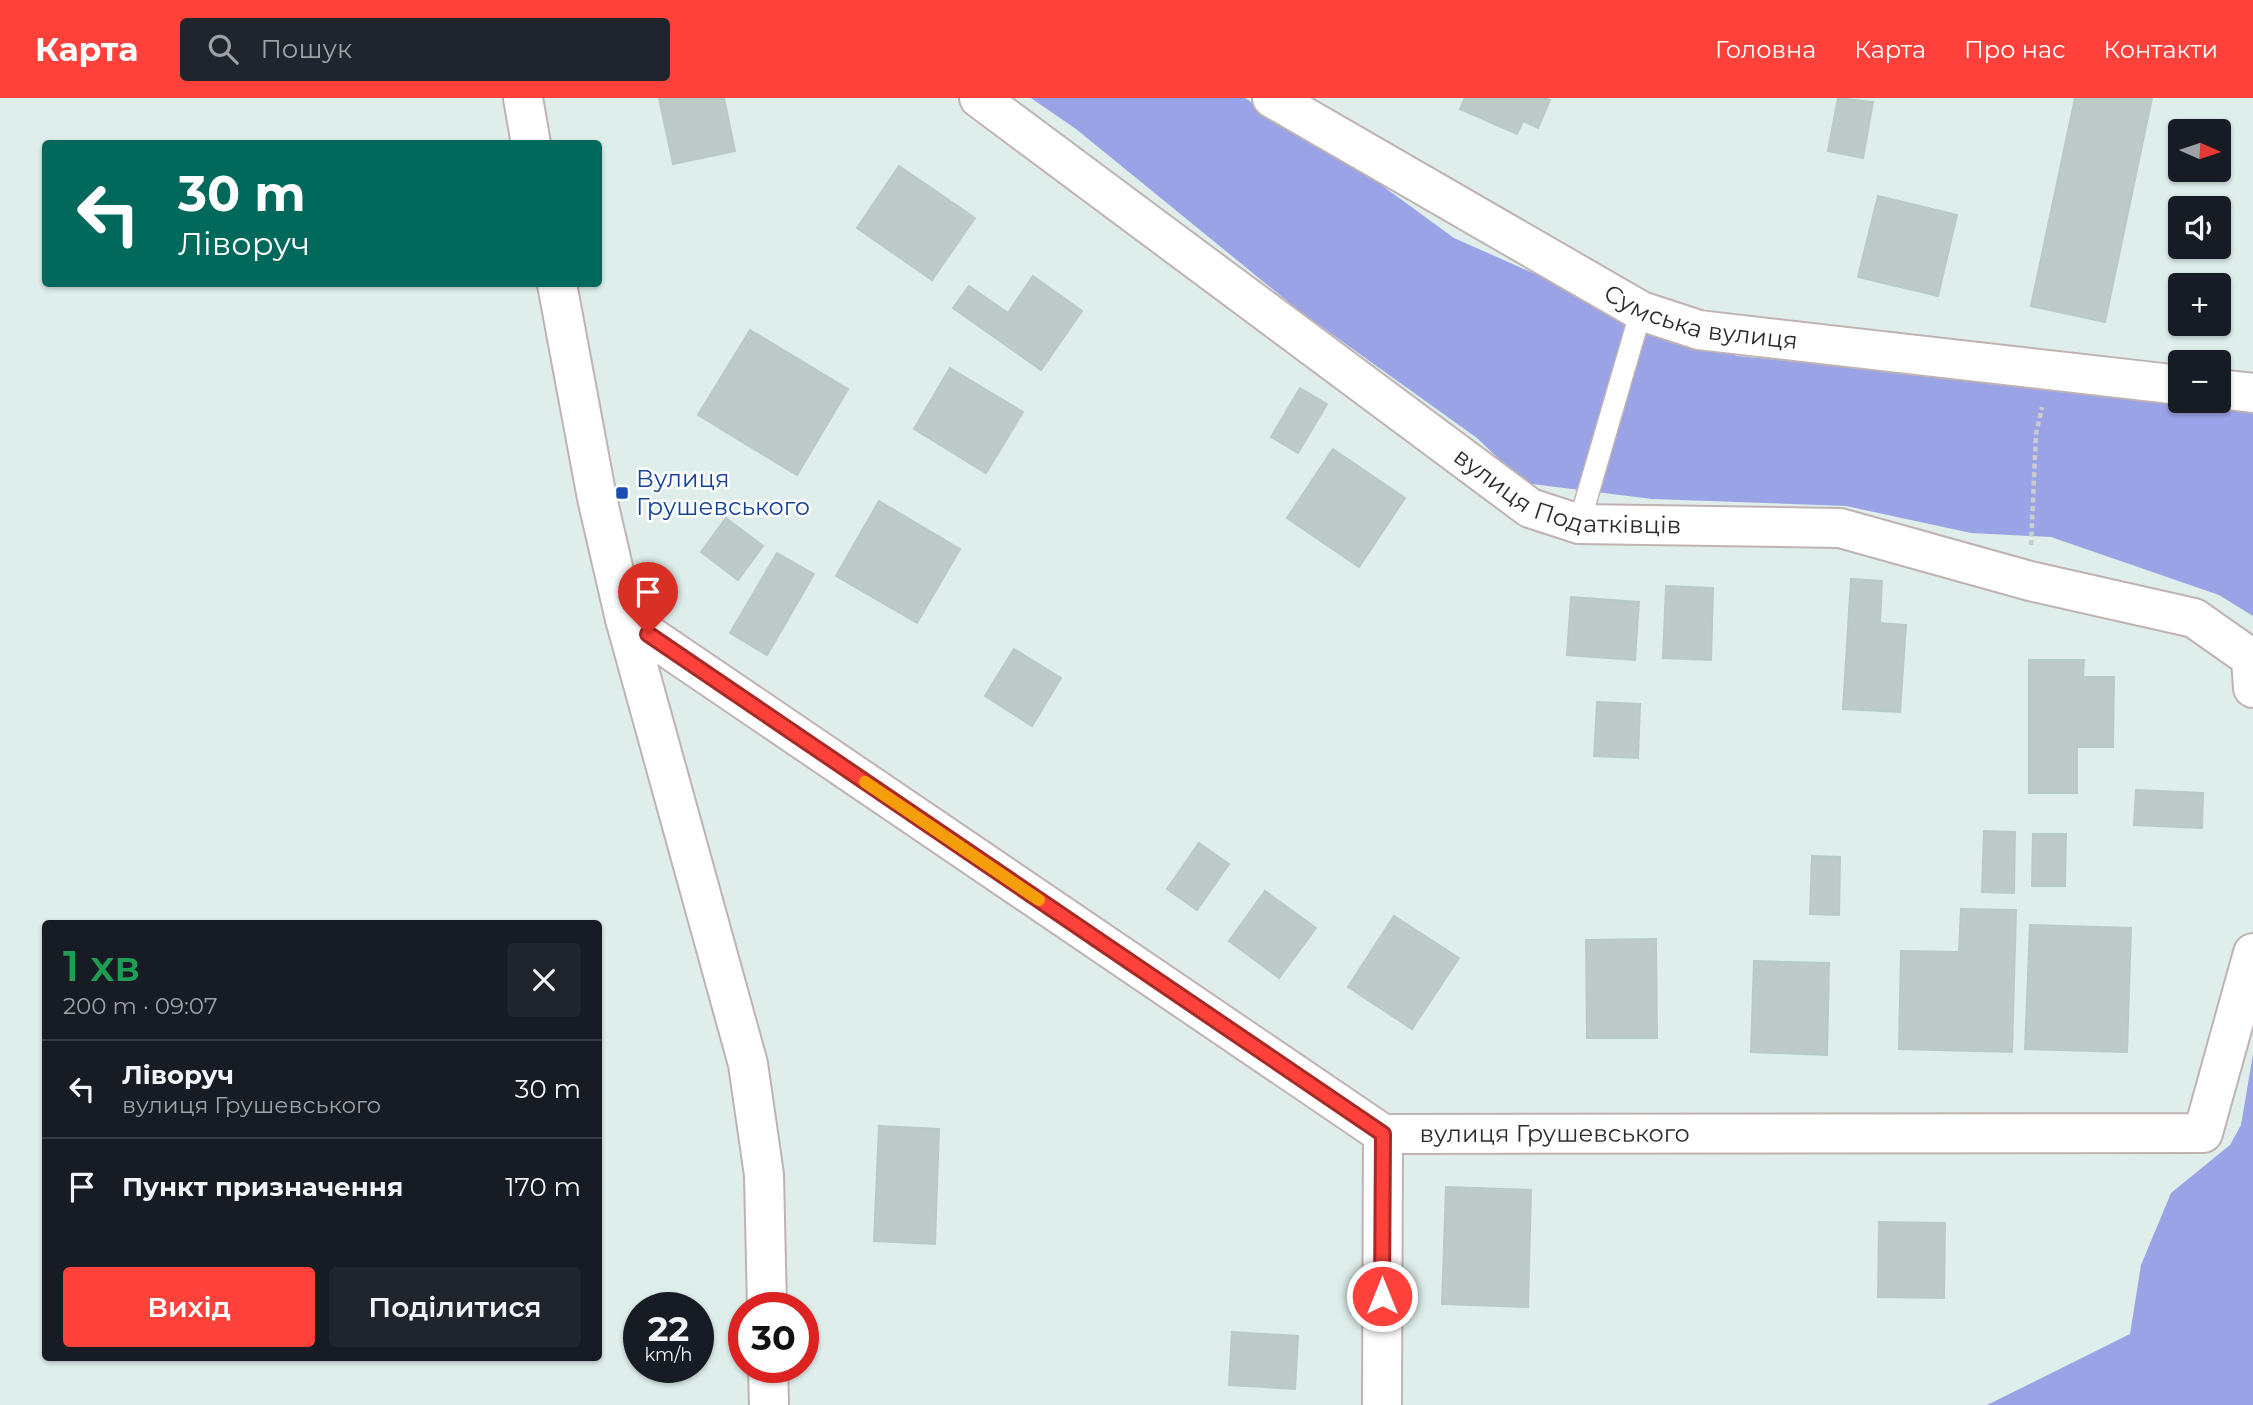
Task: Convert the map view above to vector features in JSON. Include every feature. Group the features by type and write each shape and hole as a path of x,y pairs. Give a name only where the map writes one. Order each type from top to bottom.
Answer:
{"street":[{"path":"523,98 530,140"},
{"name":"вулиця Податківців","path":"979,98 1530,508 1579,524 1840,528 2030,580 2194,618 2252,673"},
{"name":"Сумська вулиця","path":"1272,98 1641,311 1699,330 2168,384"},
{"path":"558,287 597,498 625,619 748,1064 764,1175 767,1292"},
{"path":"2231,390 2253,393"},
{"name":"вулиця Грушевського","path":"625,619 1383,1134 2203,1133 2253,953"},
{"path":"1382,1405 1383,1134"},
{"path":"768,1383 769,1405"}],"lane":[{"path":"1579,524 1641,311"}],"path":[{"path":"2030,580 2036,435"}],"shaded area":[{"path":"1031,98 1245,98 1271,115 1310,133 1454,238 1621,312 1658,335 1738,356 2168,399 2168,413 2231,413 2231,405 2253,407 2253,616 2219,595 2051,537 1971,533 1846,506 1652,499 1524,483 1477,438 1297,309 1076,129"},
{"path":"2253,1054 2253,1405 1987,1405 2130,1334 2141,1265 2171,1193 2230,1145 2241,1125"}],"building":[{"path":"659,98 724,98 735,151 673,164"},
{"path":"1465,98 1550,100 1538,128 1523,121 1517,134 1460,109"},
{"path":"1838,98 1873,102 1863,158 1828,151"},
{"path":"2075,98 2152,98 2105,322 2031,306"},
{"path":"899,166 975,218 932,280 857,228"},
{"path":"1878,196 1957,215 1938,296 1858,277"},
{"path":"1033,276 1082,311 1041,370 953,308 969,286 1008,313"},
{"path":"750,330 848,389 797,475 698,415"},
{"path":"950,368 1023,412 986,473 914,429"},
{"path":"1300,388 1327,404 1298,453 1271,437"},
{"path":"1333,449 1405,498 1359,567 1287,518"},
{"path":"879,501 960,549 917,623 836,576"},
{"path":"726,518 763,546 738,580 701,552"},
{"path":"777,553 814,574 767,655 730,633"},
{"path":"1851,579 1882,581 1880,623 1906,625 1900,712 1843,709"},
{"path":"1666,586 1713,588 1711,660 1663,658"},
{"path":"1571,597 1639,602 1635,660 1567,655"},
{"path":"1014,649 1061,678 1032,726 985,696"},
{"path":"2029,660 2084,660 2083,677 2114,677 2113,747 2077,747 2077,793 2029,793"},
{"path":"1597,702 1640,704 1638,758 1594,756"},
{"path":"2136,790 2203,793 2202,828 2134,825"},
{"path":"1984,831 2015,832 2014,893 1982,892"},
{"path":"2033,834 2066,834 2065,886 2032,886"},
{"path":"1199,843 1229,864 1197,910 1167,889"},
{"path":"1812,856 1840,857 1839,915 1810,914"},
{"path":"1265,891 1316,928 1279,978 1229,941"},
{"path":"1961,909 2016,910 2012,1052 1899,1049 1901,951 1959,952"},
{"path":"1394,916 1459,958 1412,1029 1348,987"},
{"path":"2030,925 2131,928 2127,1052 2025,1049"},
{"path":"1656,939 1657,1038 1587,1038 1586,940"},
{"path":"1754,961 1829,963 1827,1055 1751,1052"},
{"path":"879,1126 939,1129 935,1244 874,1241"},
{"path":"1446,1187 1531,1190 1528,1307 1442,1304"},
{"path":"1879,1222 1945,1223 1944,1298 1878,1297"},
{"path":"1232,1332 1298,1336 1295,1389 1229,1385"}],"slow traffic":[{"path":"865,782 1039,900"}],"place":[{"name":"Вулиця Грушевського","path":"622,493"}],"route":[{"path":"648,634 1383,1134 1382,1296"}]}
